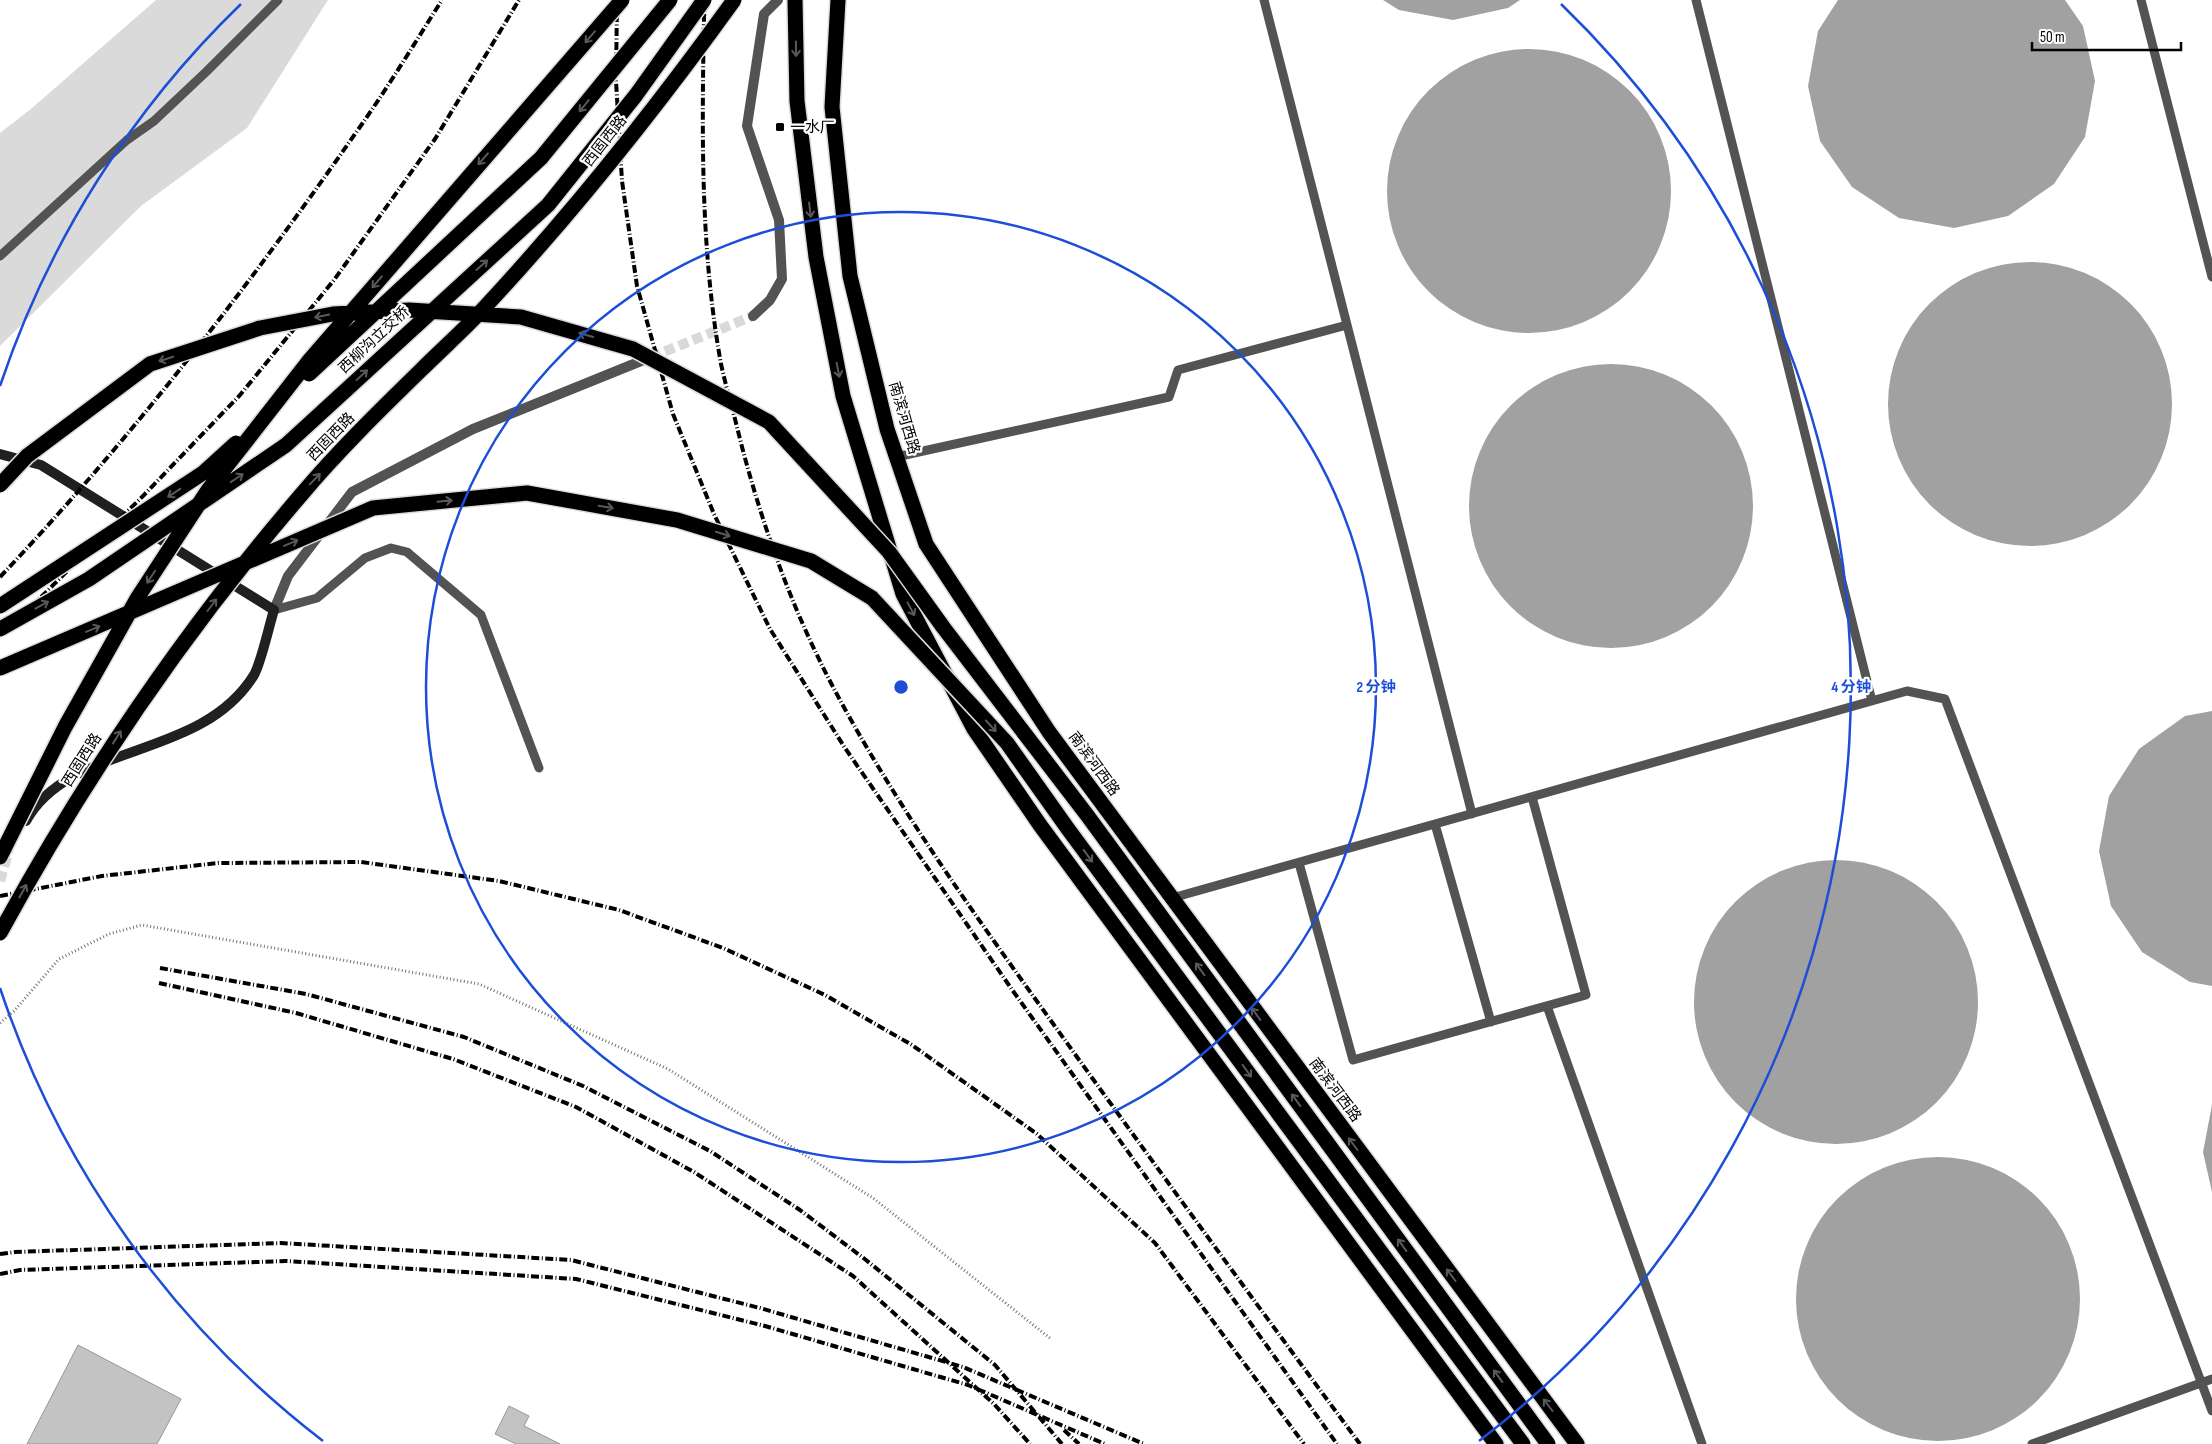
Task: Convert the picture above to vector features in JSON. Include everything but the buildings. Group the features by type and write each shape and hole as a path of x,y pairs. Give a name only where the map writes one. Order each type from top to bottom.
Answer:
{"highway":[{"name":"西固西路","path":"5,853 66,727 138,597 208,490 308,362 622,0"},
{"name":"西柳沟立交桥","path":"0,606 203,473 541,158 670,0"},
{"name":"西柳沟立交桥","path":"0,629 89,579 286,445 548,205 636,95 704,0"},
{"name":"西固西路","path":"0,933 38,864 128,720 214,601 302,493 399,391 483,309 590,188 680,74 734,0"},
{"path":"795,0 798,101 816,257 843,396 903,594 974,728 1040,825 1496,1444"},
{"name":"南滨河西路","path":"838,0 832,107 850,276 887,430 926,544 1049,732 1577,1444"},
{"path":"0,485 27,456 150,364 260,328 333,314 409,310 521,317 633,349 768,422 889,552 943,627 1087,815 1548,1444"},
{"path":"0,668 373,508 527,493 677,520 811,562 872,598 1007,743 1086,853 1523,1444"}],"street":[{"path":"753,316 770,300 782,279 778,220 747,126 764,14 778,0"},
{"path":"5,853 31,812 59,783 106,762 180,736 224,711 254,675 274,610 288,576 352,492 473,429 652,357"},
{"path":"0,454 41,466 274,610"}],"lane":[{"path":"0,256 127,140 154,121 207,72 278,0"},
{"path":"1264,0 1472,814"},
{"path":"1696,0 1872,701"},
{"path":"2141,0 2212,277"},
{"path":"896,457 1168,397 1178,370 1347,325"},
{"path":"274,610 317,598 364,558 391,548 407,552 481,615 539,768"},
{"path":"1172,898 1907,690 1945,699 2212,1411"},
{"path":"1299,863 1353,1060 1491,1022 1586,995 1532,797"},
{"path":"1435,824 1491,1022"},
{"path":"1547,1006 1702,1444"},
{"path":"2032,1444 2212,1379"}],"path":[{"path":"0,1023 14,1011 59,959 109,934 142,925 479,984 668,1069 873,1198 1051,1339"}],"shaded area":[{"path":"156,0 328,0 247,128 141,206 0,346 0,133 32,108"},
{"path":"1383,0 1520,0 1508,8 1453,20 1399,10"},
{"path":"1838,0 2065,0 2083,26 2095,81 2085,137 2054,184 2008,216 1954,228 1899,218 1852,187 1820,141 1808,86 1818,31"},
{"path":"1529,49 1570,55 1596,66 1619,81 1639,101 1654,124 1665,150 1671,191 1665,232 1654,258 1639,281 1619,301 1596,316 1570,327 1529,333 1488,327 1462,316 1439,301 1419,281 1404,258 1393,232 1387,191 1393,150 1404,124 1419,101 1439,81 1462,66 1488,55"},
{"path":"2030,262 2071,268 2097,279 2120,294 2140,314 2155,337 2166,363 2172,404 2166,445 2155,471 2140,494 2120,514 2097,529 2071,540 2030,546 1989,540 1963,529 1940,514 1920,494 1905,471 1894,445 1888,404 1894,363 1905,337 1920,314 1940,294 1963,279 1989,268"},
{"path":"1611,364 1652,370 1678,381 1701,396 1721,416 1736,439 1747,465 1753,506 1747,547 1736,573 1721,596 1701,616 1678,631 1652,642 1611,648 1570,642 1544,631 1521,616 1501,596 1486,573 1475,547 1469,506 1475,465 1486,439 1501,416 1521,396 1544,381 1570,370"},
{"path":"2212,711 2212,986 2190,982 2142,952 2111,906 2099,851 2109,796 2139,749 2185,716"},
{"path":"1836,860 1877,866 1903,877 1926,892 1946,912 1961,935 1972,961 1978,1002 1972,1043 1961,1069 1946,1092 1926,1112 1903,1127 1877,1138 1836,1144 1795,1138 1769,1127 1746,1112 1726,1092 1711,1069 1700,1043 1694,1002 1700,961 1711,935 1726,912 1746,892 1769,877 1795,866"},
{"path":"2212,1105 2212,1192 2203,1152"},
{"path":"1938,1157 1979,1163 2005,1174 2028,1189 2048,1209 2063,1232 2074,1258 2080,1299 2074,1340 2063,1366 2048,1389 2028,1409 2005,1424 1979,1435 1938,1441 1897,1435 1871,1424 1848,1409 1828,1389 1813,1366 1802,1340 1796,1299 1802,1258 1813,1232 1828,1209 1848,1189 1871,1174 1897,1163"}],"tunnel":[{"path":"651,357 753,316"},
{"path":"0,881 9,850"}],"railway":[{"path":"0,577 49,524 144,414 234,300 362,124 442,0"},
{"path":"0,635 144,495 240,395 334,280 435,139 519,0"},
{"path":"617,0 616,81 622,181 637,286 673,414 714,514 770,629 845,748 1013,991 1337,1444"},
{"path":"707,0 704,16 703,146 706,234 714,320 721,364 753,487 775,555 801,621 832,685 859,734 887,782 948,875 1112,1106 1360,1444"},
{"path":"0,896 102,876 218,863 361,862 499,881 619,910 723,948 825,995 912,1045 1037,1134 1155,1243 1304,1444"},
{"path":"160,968 306,994 464,1037 583,1086 710,1151 800,1210 866,1260 995,1365 1062,1444"},
{"path":"159,983 296,1013 453,1059 576,1107 694,1172 853,1276 994,1404 1030,1444"},
{"path":"0,1254 281,1243 571,1260 760,1308 963,1367 1144,1444"},
{"path":"0,1274 20,1270 286,1261 576,1279 765,1326 968,1385 1105,1444"},
{"path":"1064,1430 1079,1444"}],"place":[{"name":"一水厂","path":"780,127"}]}
